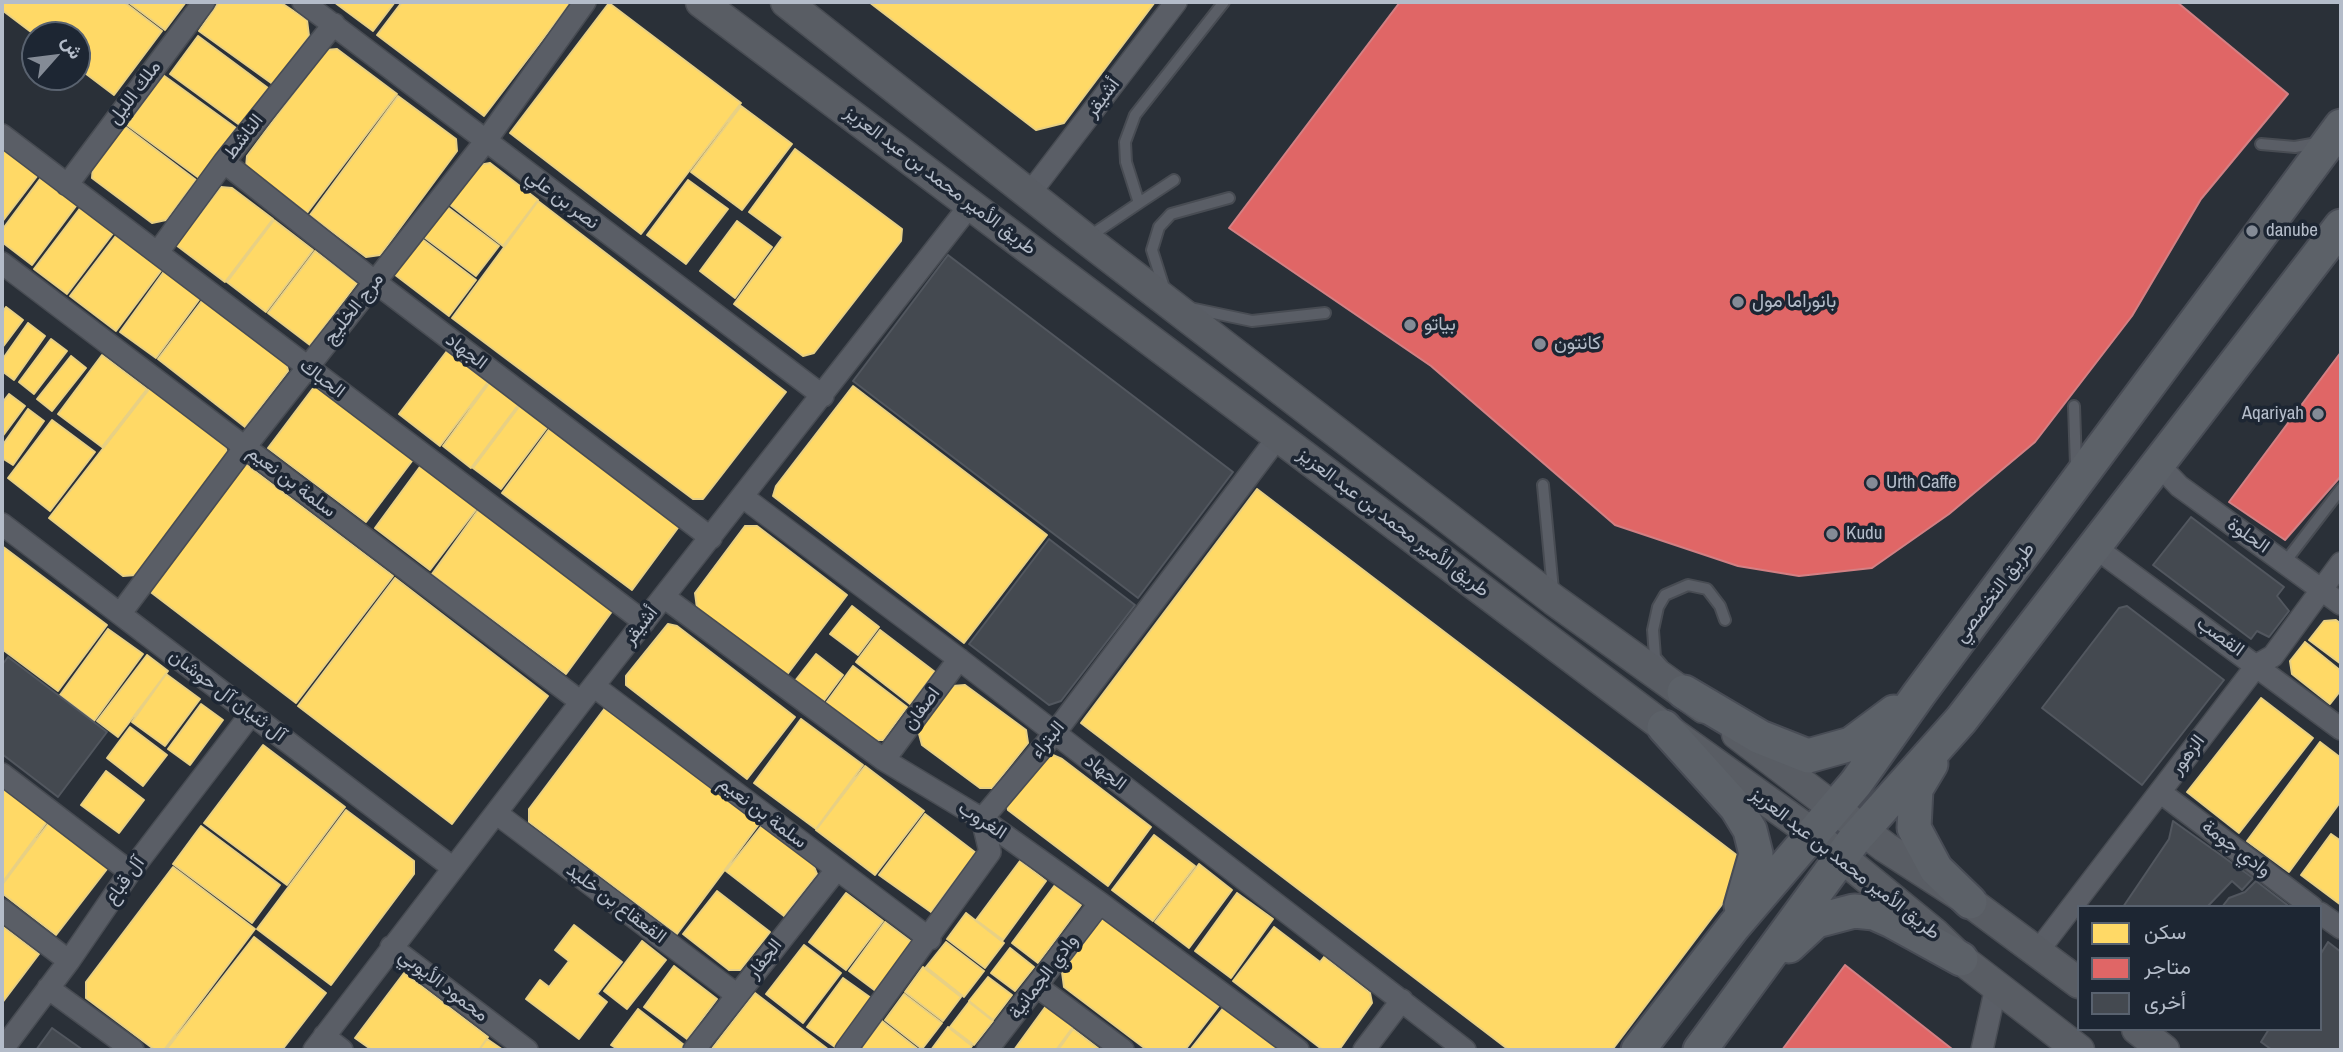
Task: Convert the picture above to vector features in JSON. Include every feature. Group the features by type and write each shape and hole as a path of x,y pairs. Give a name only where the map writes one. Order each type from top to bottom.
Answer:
{"main road":[{"name":"طريق الأمير محمد بن عبد العزيز","path":"701,2 1664,727 1812,833 1934,933 1961,960 2079,1050"},
{"name":"طريق الأمير محمد بن عبد العزيز","path":"786,2 1086,239 1554,600 1684,691 1885,847 1970,902 2077,981"},
{"name":"طريق التخصصي","path":"1638,1050 1734,926 1845,796 2336,133"},
{"path":"1700,1050 1863,828 1961,720 2096,548 2341,226"},
{"path":"1209,385 1233,352"},
{"path":"1684,691 1760,737 1808,756 1851,744 1919,694"},
{"path":"1961,720 1916,789 1914,828 1936,869 1970,902"},
{"path":"1664,727 1736,807 1754,844 1755,868 1734,926"},
{"path":"1880,750 1857,805 1859,813 1867,814 1904,782"},
{"path":"1934,933 1897,894 1894,885 1903,878 1946,899 1970,902"},
{"path":"1749,983 1816,921 1854,911 1874,914 1892,921 1961,960"},
{"path":"2140,1031 2164,1050"}],"street":[{"name":"ملك الليل","path":"66,185 204,2"},
{"name":"نصر بن علي","path":"303,2 823,396"},
{"name":"مرج الخليج","path":"120,614 245,447 485,142 584,2"},
{"name":"أشيقر","path":"1030,193 1176,2"},
{"name":"الناشط","path":"158,252 224,162 334,24"},
{"name":"الحباك","path":"2,135 643,622"},
{"name":"الجهاد","path":"224,162 375,282 711,538"},
{"name":"أشيقر","path":"319,1043 643,622 971,204"},
{"name":"سلمة بن نعيم","path":"2,263 245,447 837,869 930,939"},
{"name":"البتراء","path":"982,819 1054,734 1278,437"},
{"name":"الحلوة","path":"2158,464 2179,486 2341,604"},
{"name":"الجهاد","path":"743,496 960,659 1465,1050"},
{"name":"آل ثنيان آل حوشان","path":"2,524 453,868"},
{"name":"القصب","path":"2096,548 2258,665 2341,729"},
{"name":"الزهور","path":"2039,951 2258,665 2273,656 2341,563"},
{"name":"الغروب","path":"664,597 884,760 982,819 1298,1050"},
{"name":"اصفان","path":"884,760 960,659"},
{"name":"آل قباع","path":"2,1048 69,961 130,872 251,715"},
{"path":"2,774 130,872"},
{"name":"وادي جومة","path":"2160,792 2309,905"},
{"name":"القعقاع بن خليد","path":"496,813 737,995"},
{"path":"846,1050 930,939 990,852 982,819"},
{"name":"الجفار","path":"694,1050 837,869"},
{"name":"وادي الجمانية","path":"987,1050 1100,903"},
{"path":"2,910 69,961"},
{"path":"2322,915 2341,929"},
{"name":"محمود الأيوبي","path":"391,947 527,1050"},
{"path":"1038,987 1123,1050"},
{"path":"1984,1049 1996,987"},
{"path":"48,988 133,1050"},
{"path":"1364,1050 1402,1000"},
{"path":"319,1043 342,1050"}],"lane":[{"path":"1139,203 1126,162 1125,142 1135,115 1224,2"},
{"path":"2261,144 2295,147 2336,133"},
{"path":"1086,239 1174,180"},
{"path":"1229,198 1171,214 1159,227 1152,250 1168,302 1252,321 1325,313"},
{"path":"2074,406 2075,487"},
{"path":"1543,485 1554,600"},
{"path":"2285,562 2341,489"},
{"path":"1684,691 1655,657 1653,631 1658,607 1665,595 1688,585 1707,589 1720,606 1725,620"}],"building: سكن":[{"path":"2,2 124,2 162,31 114,95 91,78 91,21 21,21 21,24 2,10"},
{"path":"128,2 186,2 165,30"},
{"path":"219,2 280,2 307,20 309,36 274,85 199,31"},
{"path":"334,2 395,2 373,31"},
{"path":"402,2 571,2 484,116 377,35"},
{"path":"869,2 1155,2 1064,123 1036,130"},
{"path":"609,3 741,103 641,234 510,133"},
{"path":"198,36 268,88 241,126 170,74"},
{"path":"337,49 397,94 307,213 246,167 247,156 326,50"},
{"path":"163,75 236,128 199,178 127,125"},
{"path":"398,96 456,139 457,151 380,255 366,257 310,215"},
{"path":"741,106 792,144 742,210 691,172"},
{"path":"123,125 196,180 166,220 152,223 92,178 93,165"},
{"path":"2,141 41,171 2,222"},
{"path":"795,149 902,229 901,241 814,353 803,356 734,304 783,237 749,212"},
{"path":"490,163 538,200 503,246 449,204 479,165"},
{"path":"43,175 79,202 32,265 2,242 2,230"},
{"path":"688,180 728,209 686,264 647,235"},
{"path":"221,187 232,188 273,219 225,282 176,245"},
{"path":"538,201 786,392 703,499 693,499 452,318"},
{"path":"446,206 499,246 476,276 424,237"},
{"path":"81,207 114,232 67,294 34,269"},
{"path":"274,220 313,250 266,312 227,282"},
{"path":"737,221 772,247 735,298 700,271"},
{"path":"118,233 163,268 116,331 70,296"},
{"path":"422,239 476,280 449,316 394,274"},
{"path":"315,251 357,283 310,345 268,313"},
{"path":"165,270 201,297 156,358 120,332"},
{"path":"204,298 286,362 288,371 245,427 158,359"},
{"path":"6,307 23,320 2,348 2,313"},
{"path":"28,323 45,336 14,380 2,371 2,360"},
{"path":"51,339 67,351 34,394 19,382"},
{"path":"447,351 488,382 440,446 399,414"},
{"path":"102,355 147,389 102,447 58,414"},
{"path":"71,356 86,368 52,411 37,399"},
{"path":"490,382 519,404 471,468 443,446"},
{"path":"317,383 415,457 366,522 268,448"},
{"path":"853,386 1047,535 964,643 773,496 776,486"},
{"path":"150,388 225,446 228,455 136,575 123,576 49,518"},
{"path":"9,394 25,406 2,437 2,403"},
{"path":"521,404 549,425 501,489 473,468"},
{"path":"28,409 44,421 13,465 2,458 2,446"},
{"path":"52,420 95,452 50,511 8,478"},
{"path":"550,428 680,525 632,590 502,493"},
{"path":"244,463 393,576 296,703 148,590"},
{"path":"422,464 478,507 430,570 375,528"},
{"path":"1257,489 1751,866 1612,1050 1509,1050 1081,723"},
{"path":"479,509 613,610 566,674 432,574"},
{"path":"745,526 757,526 847,595 786,676 697,608 695,593"},
{"path":"2,546 107,625 58,691 2,649"},
{"path":"395,578 548,696 452,824 298,706"},
{"path":"852,606 879,627 858,655 830,634"},
{"path":"2336,620 2341,624 2341,664 2309,640 2324,621"},
{"path":"668,624 677,626 795,717 747,779 626,685 626,676"},
{"path":"108,629 143,654 94,721 60,695"},
{"path":"880,630 935,672 910,704 856,662"},
{"path":"2305,642 2341,671 2341,690 2330,704 2292,674 2290,661"},
{"path":"816,654 843,675 823,702 795,681"},
{"path":"147,655 168,671 118,737 97,721"},
{"path":"853,666 907,707 883,740 874,740 826,703"},
{"path":"166,674 200,699 165,746 132,722"},
{"path":"965,685 1026,730 1028,743 992,788 980,788 922,745 918,730 952,686"},
{"path":"2261,698 2313,738 2239,833 2187,792"},
{"path":"201,704 223,720 190,765 168,749"},
{"path":"605,708 759,824 677,934 529,822 529,809"},
{"path":"801,719 863,765 816,829 754,783"},
{"path":"130,727 167,755 143,786 107,758"},
{"path":"2320,742 2341,758 2341,801 2289,872 2247,841"},
{"path":"263,745 345,807 287,885 204,823"},
{"path":"1046,752 1062,759 1151,827 1108,886 1008,810 1006,800"},
{"path":"865,766 924,811 875,875 816,830"},
{"path":"106,771 144,800 119,833 81,805"},
{"path":"2,784 49,819 2,883"},
{"path":"346,810 414,861 414,874 331,985 257,929"},
{"path":"925,814 976,853 931,912 879,875"},
{"path":"51,820 106,862 107,869 56,935 2,893 2,885"},
{"path":"763,824 813,864 817,874 784,916 726,871"},
{"path":"201,826 280,885 252,923 173,864"},
{"path":"2331,834 2341,841 2341,905 2301,875"},
{"path":"1154,835 1195,866 1153,921 1112,890"},
{"path":"1020,861 1046,881 1003,940 976,920"},
{"path":"1199,864 1232,890 1189,948 1155,922"},
{"path":"173,867 255,929 164,1050 155,1050 86,998 86,982"},
{"path":"1055,885 1081,905 1038,963 1012,943"},
{"path":"717,891 770,932 740,970 729,970 683,934"},
{"path":"846,893 883,921 846,970 809,942"},
{"path":"1237,893 1273,919 1231,978 1195,951"},
{"path":"966,913 1004,943 985,968 947,939"},
{"path":"1105,914 1221,1003 1185,1050 1147,1050 1064,987 1062,972"},
{"path":"885,922 913,943 877,992 849,971"},
{"path":"574,925 622,962 597,994 607,1002 579,1039 526,999 540,980 549,987 569,961 555,950"},
{"path":"2,926 39,954 2,1003"},
{"path":"1274,927 1320,962 1324,957 1370,993 1372,1003 1339,1050 1323,1050 1233,981"},
{"path":"254,937 326,993 282,1050 166,1050"},
{"path":"642,941 666,960 627,1009 604,991"},
{"path":"946,942 984,971 964,997 926,967"},
{"path":"804,945 841,973 803,1023 766,994"},
{"path":"1010,948 1034,967 1015,991 991,973"},
{"path":"674,966 717,999 687,1039 644,1007"},
{"path":"923,967 961,997 943,1021 905,992"},
{"path":"404,973 488,1037 479,1050 372,1050 355,1038"},
{"path":"988,977 1012,995 993,1020 969,1001"},
{"path":"843,978 871,998 835,1047 807,1027"},
{"path":"755,993 829,1050 711,1050"},
{"path":"904,994 942,1023 922,1049 885,1020"},
{"path":"969,1002 993,1021 974,1045 950,1027"},
{"path":"1046,1006 1073,1027 1056,1050 1014,1050"},
{"path":"1224,1007 1279,1050 1190,1050"},
{"path":"638,1009 684,1045 680,1050 619,1050 611,1045"},
{"path":"882,1021 919,1050 859,1050"},
{"path":"948,1027 972,1046 969,1050 931,1050"},
{"path":"1073,1029 1099,1049 1058,1050"},
{"path":"487,1039 503,1050 479,1050"}],"building: متاجر":[{"name":"بانوراما مول","path":"1400,2 2177,2 2288,94 2201,199 2132,316 2035,442 1949,514 1872,568 1799,576 1738,566 1615,525 1431,366 1229,228"},
{"name":"Aqariyah","path":"2341,352 2341,476 2285,540 2229,502"},
{"path":"1845,965 1952,1049 1952,1050 1782,1050"}],"building: أخرى":[{"path":"948,255 1233,472 1138,598 853,381"},
{"path":"2191,517 2284,587 2277,596 2289,611 2269,637 2257,631 2251,639 2153,565"},
{"path":"1049,539 1135,605 1061,701 1049,705 969,644"},
{"path":"2127,606 2224,680 2142,785 2042,708 2119,608"},
{"path":"8,657 107,732 58,797 2,754 2,665"},
{"path":"2173,821 2253,878 2242,890 2232,881 2209,905 2124,905 2169,839"},
{"path":"2256,881 2287,905 2224,905 2229,898 2245,892"},
{"path":"2328,942 2341,952 2341,1050 2272,1050 2261,1042 2268,1031 2322,1031 2322,952"},
{"path":"52,1028 83,1050 36,1050"}],"place":[{"name":"danube","path":"2252,231"},
{"name":"بانوراما مول","path":"1738,302"},
{"name":"بياتو","path":"1410,325"},
{"name":"كانتون","path":"1540,344"},
{"name":"Aqariyah","path":"2318,414"},
{"name":"Urth Caffe","path":"1872,483"},
{"name":"Kudu","path":"1832,534"}]}
